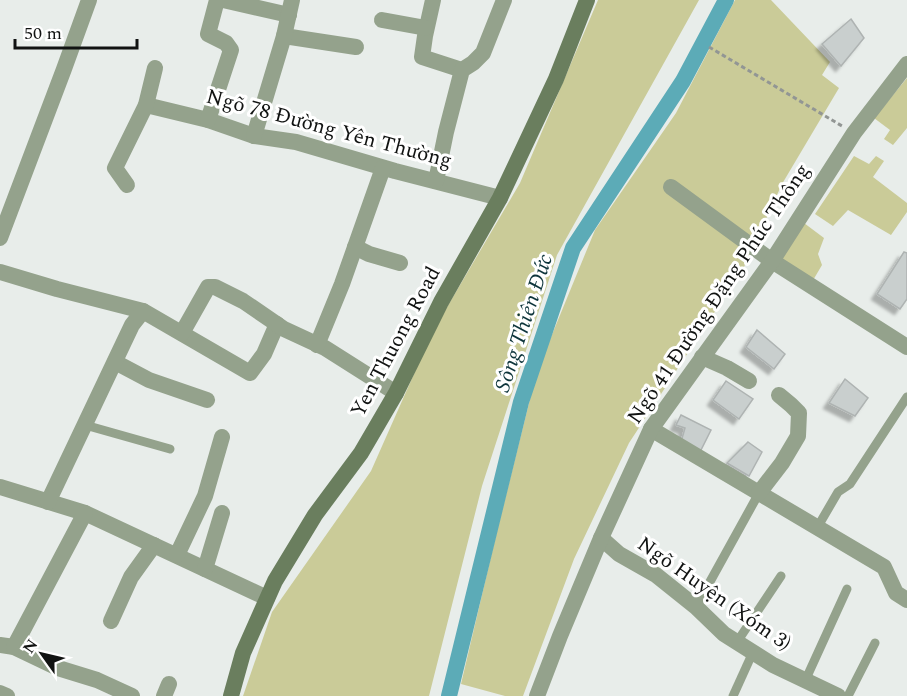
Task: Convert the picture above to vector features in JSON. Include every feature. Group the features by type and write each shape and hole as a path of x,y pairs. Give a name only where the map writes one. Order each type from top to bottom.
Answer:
{"main road":[{"name":"Yen Thuong Road","path":"231,696 243,653 275,580 315,514 361,453 396,393 441,302 500,198 556,79 587,0"}],"street":[{"path":"0,238 89,0"},
{"path":"208,120 231,50 226,43 208,34 217,0"},
{"path":"223,0 290,7 284,36 254,136"},
{"path":"433,0 422,57 462,70"},
{"path":"436,181 462,70 483,53 504,0"},
{"path":"382,20 426,28"},
{"path":"284,36 356,47"},
{"name":"Ngõ 41 Đường Đặng Phúc Thông","path":"537,696 601,538 651,429 772,261 854,133 907,64"},
{"path":"127,185 115,168 146,105 154,68"},
{"name":"Ngõ 78 Đường Yên Thường","path":"146,105 208,120 254,136 296,142 383,168 500,198"},
{"path":"317,345 342,284 383,168"},
{"path":"671,187 772,261 907,347"},
{"path":"355,247 369,254 400,263"},
{"path":"0,272 143,311 250,373 264,354 277,324"},
{"path":"182,333 208,287 215,287 243,301 277,324 317,345 396,393"},
{"path":"48,502 132,325 143,311"},
{"path":"702,357 749,381"},
{"path":"115,362 149,380 207,400"},
{"path":"759,493 782,463 798,436 799,413 779,395"},
{"path":"651,429 884,567 896,593 907,600"},
{"path":"177,555 205,496 222,437"},
{"path":"0,487 86,513 267,598"},
{"path":"86,513 4,646 58,668 97,680 132,696"},
{"path":"205,569 222,513"},
{"name":"Ngõ Huyện (Xóm 3)","path":"601,538 619,554 656,575 696,607 724,634 773,665 838,696"},
{"path":"111,621 131,577 154,544"},
{"path":"0,693 8,696"}],"lane":[{"path":"817,528 838,492 850,484 907,397"},
{"path":"85,425 170,449"},
{"path":"696,607 759,493"},
{"path":"738,642 781,576"},
{"path":"805,681 847,589"},
{"path":"848,696 875,643"},
{"path":"733,696 753,652"}],"path":[{"path":"709,47 854,133"}],"green space":[{"path":"598,0 699,0 557,255 482,486 429,696 243,696 272,612 371,471 433,331 520,183"},
{"path":"735,0 771,0 830,62 822,75 839,88 782,184 744,267 629,443 574,559 523,696 505,696 461,684 537,371 595,230 676,113"},
{"path":"907,78 907,128 893,145 884,139 890,130 874,118"},
{"path":"854,156 869,164 876,156 884,161 873,177 907,203 907,212 891,235 848,210 833,226 815,214"},
{"path":"804,223 824,238 818,254 822,265 812,282 776,264"}],"building":[{"path":"851,19 864,38 841,66 822,44"},
{"path":"904,252 907,253 907,299 900,309 877,294"},
{"path":"757,330 785,354 774,369 746,347"},
{"path":"845,379 868,398 855,416 829,403"},
{"path":"726,381 753,399 739,419 713,400"},
{"path":"681,415 711,430 699,454 681,442 685,428 676,425"},
{"path":"748,442 762,452 749,476 727,463"}],"waterway":[{"name":"Sông Thiên Đức","path":"449,696 521,402 573,248 683,81 726,0"}]}
